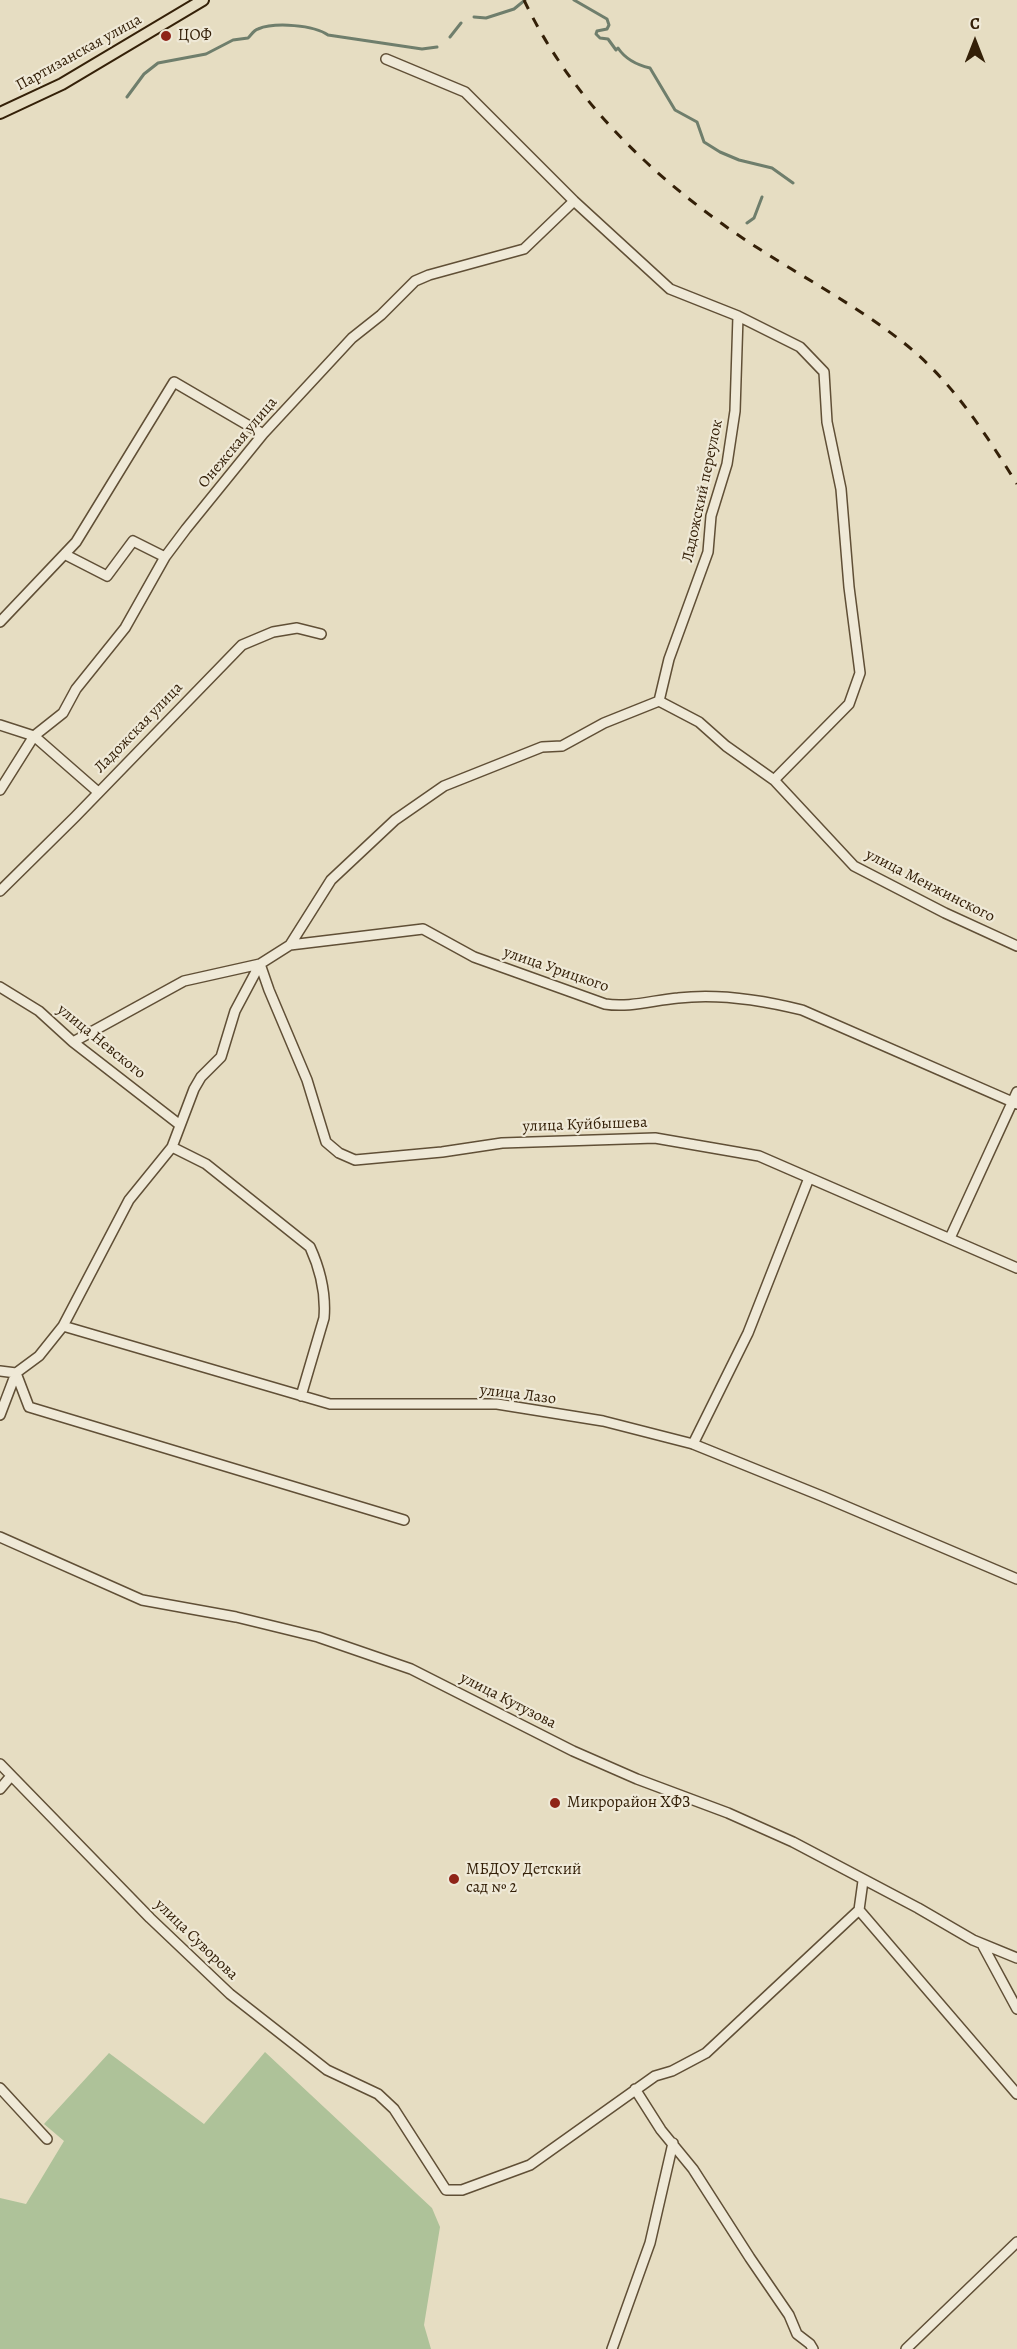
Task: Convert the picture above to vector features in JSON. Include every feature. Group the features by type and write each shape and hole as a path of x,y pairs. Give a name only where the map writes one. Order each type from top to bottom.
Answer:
{"main road":[{"name":"Партизанская улица","path":"0,113 62,84 203,0"}],"street":[{"path":"386,59 465,92 574,201 670,289 738,316 801,347 824,372 827,422 841,489 849,587 860,673 849,704 774,780"},
{"name":"Онежская улица","path":"0,790 34,735 63,713 76,689 125,628 165,558 186,529 263,434 352,338 381,315 415,281 429,275 524,249 574,201"},
{"name":"Ладожский переулок","path":"659,701 669,660 708,552 711,516 727,464 735,411 738,316"},
{"path":"0,622 66,555 174,382 263,434"},
{"path":"66,555 107,576 133,541 165,558"},
{"name":"Ладожская улица","path":"0,891 242,645 273,632 297,628 321,634"},
{"path":"73,1042 184,981 260,964 290,945 331,880 395,820 444,786 542,747 562,746 604,723 659,701"},
{"name":"улица Менжинского","path":"659,701 699,722 726,746 774,780 854,866 945,913 1017,946"},
{"path":"0,725 34,735 98,792"},
{"name":"улица Урицкого","path":"290,945 423,929 474,957 605,1004 626,1005 680,997 770,1002 802,1010 1016,1099"},
{"path":"0,1415 16,1373 39,1356 63,1326 129,1200 172,1147 201,1077 221,1057 235,1011 260,964"},
{"name":"улица Куйбышева","path":"260,964 307,1080 326,1142 339,1153 355,1160 442,1152 502,1143 655,1137 759,1156 1017,1268"},
{"name":"улица Невского","path":"0,987 39,1011 73,1042 180,1125"},
{"path":"950,1238 1016,1099"},
{"path":"172,1147 206,1164 310,1247 319,1266 325,1306 324,1318 301,1396"},
{"path":"693,1444 748,1332 809,1178"},
{"name":"улица Лазо","path":"63,1326 330,1404 497,1404 603,1421 693,1444 824,1497 1017,1580"},
{"path":"0,1371 16,1373"},
{"path":"16,1373 29,1407 404,1520"},
{"name":"улица Кутузова","path":"0,1537 141,1600 236,1617 318,1637 411,1669 573,1751 637,1779 728,1813 793,1842 863,1881 918,1908 983,1946 1017,1958"},
{"name":"улица Суворова","path":"0,1764 150,1918 230,1994 327,2070 378,2094 394,2109 446,2190 462,2190 530,2165 655,2076 672,2071 706,2053 859,1910"},
{"path":"0,1789 11,1776"},
{"path":"863,1881 859,1910 1017,2094"},
{"path":"983,1946 1017,2009"},
{"path":"0,2088 47,2139"},
{"path":"635,2089 661,2130 693,2169 789,2315 797,2334 813,2349"},
{"path":"612,2349 650,2243 673,2143"},
{"path":"906,2349 1017,2242"}],"green space":[{"path":"265,2052 432,2208 440,2227 424,2325 431,2349 0,2349 0,2198 26,2204 64,2141 44,2124 109,2053 204,2124"}],"waterway":[{"path":"474,17 486,18 514,9 525,0"},
{"path":"574,0 607,19 609,25 607,29 597,31 596,34 600,38 608,39 616,50 618,48 632,61 650,68 675,110 697,122 704,142 739,160 772,168 793,183"},
{"path":"450,37 461,23"},
{"path":"127,97 144,74 158,63 206,54 233,40 248,38 255,30 265,27 294,26 314,29 328,35 422,49 437,47"},
{"path":"747,223 754,218 762,197"}],"railway":[{"path":"524,0 541,33 562,65 608,124 634,151 691,200 743,239 860,311 904,343 952,391 993,446 1017,484"}],"place":[{"name":"ЦОФ","path":"166,36"},
{"name":"Микрорайон ХФЗ","path":"555,1803"},
{"name":"МБДОУ Детский сад № 2","path":"454,1879"}]}
